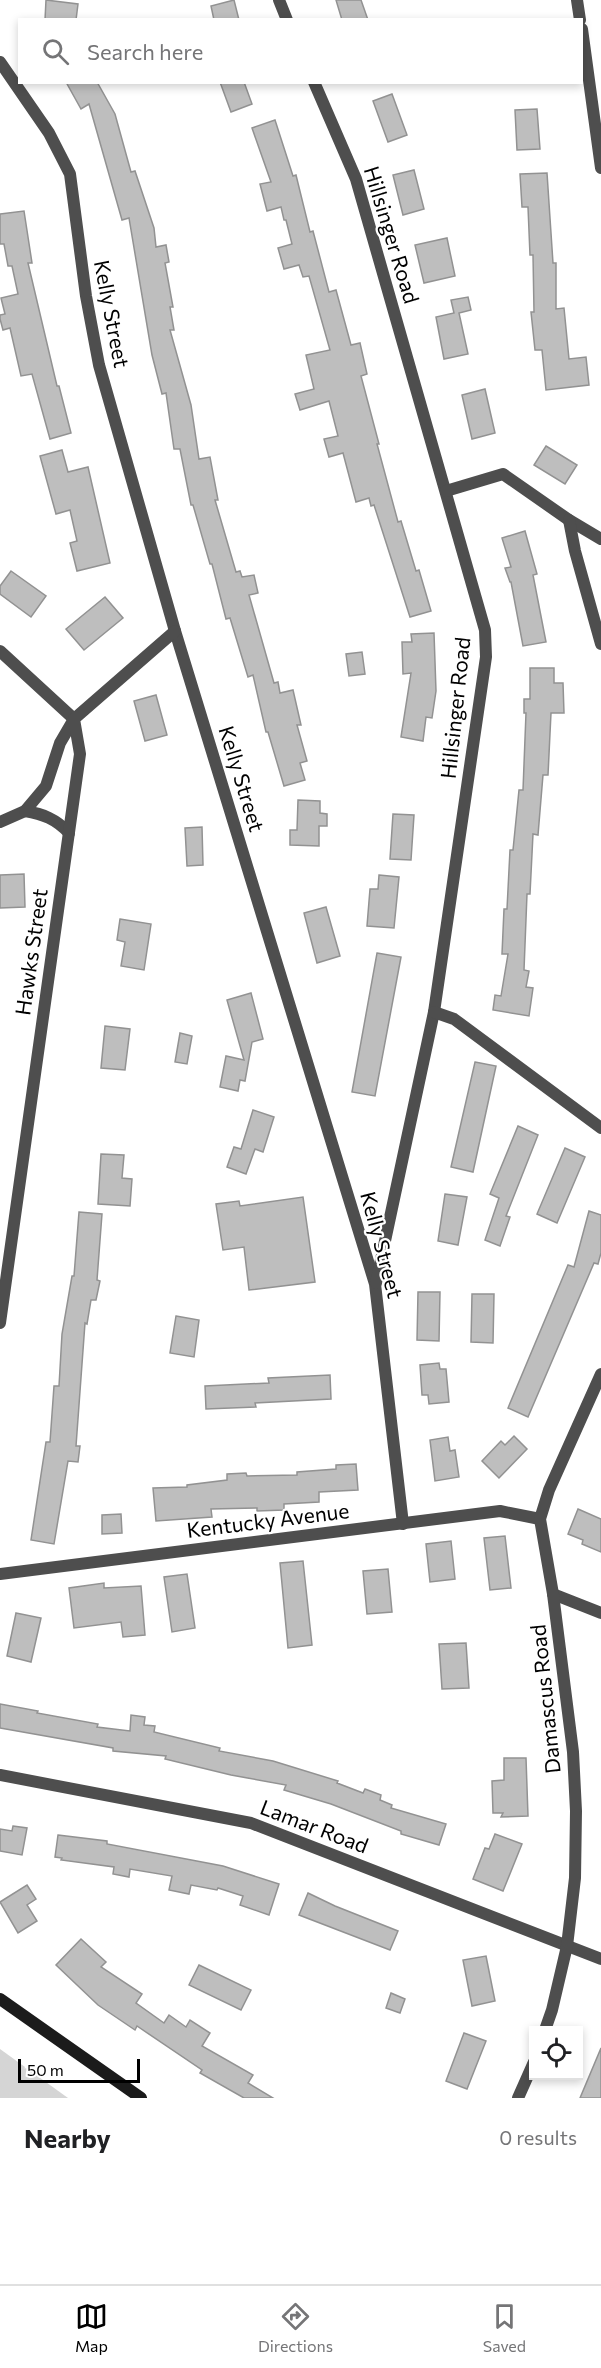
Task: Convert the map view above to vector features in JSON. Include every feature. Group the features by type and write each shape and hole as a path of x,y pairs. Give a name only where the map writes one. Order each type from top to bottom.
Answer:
{"main road":[{"path":"0,1999 141,2098"}],"street":[{"path":"279,0 287,18"},
{"path":"577,0 580,18"},
{"path":"583,36 601,168"},
{"name":"Kelly Street","path":"0,62 49,133 70,174 86,296 99,365 176,631 375,1284 403,1524"},
{"name":"Hillsinger Road","path":"315,84 356,179 485,630 486,657 435,1012 375,1284"},
{"path":"446,491 502,474 601,539"},
{"path":"569,520 575,551 601,644"},
{"path":"0,822 25,811 46,786 60,743 74,719 176,631"},
{"path":"0,651 74,719"},
{"name":"Hawks Street","path":"0,1323 80,754 74,719"},
{"path":"25,811 41,814 54,820 69,833"},
{"path":"435,1012 454,1019 601,1128"},
{"name":"Damascus Road","path":"547,2026 567,1946 575,1878 576,1811 573,1752 553,1594 540,1519 549,1490 601,1374"},
{"name":"Kentucky Avenue","path":"0,1574 500,1511 540,1519"},
{"path":"553,1594 601,1613"},
{"name":"Lamar Road","path":"0,1775 251,1823 601,1959"},
{"path":"518,2098 529,2073"}],"shaded area":[{"path":"0,2049 68,2098 0,2098"}],"building":[{"path":"46,0 78,4 76,18 45,18"},
{"path":"234,0 238,18 214,18 211,6"},
{"path":"336,0 361,0 367,18 341,18"},
{"path":"67,84 98,84 115,114 131,172 135,171 154,228 156,247 166,245 169,262 165,263 173,307 170,307 174,330 170,330 191,405 199,459 210,457 218,500 215,500 236,572 240,571 242,577 254,575 258,593 249,595 274,683 278,682 280,693 293,690 301,725 297,725 307,761 300,763 305,780 284,786 268,732 266,732 253,675 248,677 230,618 226,619 212,564 210,564 193,505 191,505 180,449 174,449 166,393 162,394 152,355 129,218 122,220 89,104 81,109"},
{"path":"221,84 245,84 252,104 231,112"},
{"path":"392,94 407,135 388,142 373,101"},
{"path":"537,109 540,149 517,150 515,110"},
{"path":"275,120 293,176 296,175 310,232 313,231 329,292 336,290 351,345 360,343 367,374 361,376 379,444 377,444 398,522 401,521 431,611 410,617 374,505 371,506 369,498 356,502 343,453 329,457 324,439 338,436 329,401 300,410 295,394 314,389 306,355 330,350 309,276 303,277 299,265 284,269 278,248 292,244 286,220 284,220 281,207 267,211 260,184 271,182 252,128"},
{"path":"414,170 424,209 403,215 393,175"},
{"path":"547,173 553,263 556,263 556,309 564,308 569,359 586,357 589,385 546,390 542,350 535,350 531,312 534,312 533,255 530,255 528,207 522,207 520,174"},
{"path":"24,211 32,263 28,263 57,386 59,386 71,433 50,439 32,374 21,376 10,328 3,330 0,319 0,315 5,314 1,298 18,294 12,266 8,266 4,244 0,244 0,214"},
{"path":"447,238 455,276 424,283 415,245"},
{"path":"468,297 471,310 459,313 468,354 444,359 436,317 454,313 451,300"},
{"path":"485,389 495,433 472,439 462,395"},
{"path":"546,446 577,465 565,484 534,465"},
{"path":"62,450 68,472 88,467 110,563 77,571 70,543 77,541 70,510 56,514 40,456"},
{"path":"525,531 537,574 533,575 546,642 523,646 511,582 505,568 511,567 502,538"},
{"path":"11,571 46,596 31,617 0,594 0,586"},
{"path":"105,597 123,618 84,650 66,629"},
{"path":"434,633 436,691 432,718 426,717 423,741 401,737 411,673 403,674 402,642 412,642 411,634"},
{"path":"362,652 365,674 349,676 346,654"},
{"path":"530,668 554,668 554,683 563,683 564,713 551,713 548,775 543,775 538,835 533,834 530,894 527,894 524,970 529,971 526,987 533,988 529,1016 493,1010 495,995 501,996 508,954 502,954 504,909 507,909 510,850 513,850 519,790 523,790 526,713 524,713 524,699 530,699"},
{"path":"156,695 167,735 145,741 134,701"},
{"path":"298,800 320,801 320,813 327,814 327,826 319,826 319,846 290,845 290,830 297,830"},
{"path":"393,814 414,815 411,860 390,859"},
{"path":"202,827 203,865 187,866 185,828"},
{"path":"24,874 25,907 0,908 0,875"},
{"path":"379,875 399,877 394,928 367,926 370,889 378,889"},
{"path":"326,907 340,956 317,963 304,913"},
{"path":"120,919 151,924 144,970 121,966 125,942 117,940"},
{"path":"377,953 401,957 375,1096 352,1092"},
{"path":"251,993 263,1039 252,1042 245,1081 240,1080 238,1091 220,1087 226,1056 244,1060 227,1000"},
{"path":"105,1026 130,1029 125,1070 101,1068"},
{"path":"180,1033 192,1036 187,1064 175,1062"},
{"path":"475,1062 496,1066 473,1172 451,1167"},
{"path":"253,1110 274,1117 263,1152 255,1149 246,1174 227,1167 234,1147 241,1149"},
{"path":"518,1126 538,1135 506,1216 510,1217 500,1246 485,1240 499,1198 490,1194"},
{"path":"565,1148 585,1157 557,1223 537,1214"},
{"path":"101,1154 124,1155 122,1178 132,1179 130,1206 98,1204"},
{"path":"445,1194 467,1197 458,1245 438,1241"},
{"path":"303,1197 315,1282 249,1290 244,1247 223,1250 216,1204 239,1201 240,1206"},
{"path":"589,1211 601,1215 601,1253 598,1264 594,1263 528,1417 508,1408 568,1265 574,1267"},
{"path":"79,1212 102,1214 97,1280 100,1281 96,1300 91,1300 87,1324 85,1323 76,1446 80,1446 78,1462 68,1461 54,1544 31,1540 46,1442 50,1442 54,1386 59,1386 62,1334 72,1276 74,1276"},
{"path":"418,1292 440,1292 439,1341 417,1340"},
{"path":"472,1294 494,1294 493,1343 471,1342"},
{"path":"176,1316 199,1320 194,1357 170,1353"},
{"path":"439,1363 440,1369 446,1369 449,1402 429,1404 428,1395 422,1395 420,1365"},
{"path":"330,1375 331,1399 255,1403 256,1407 206,1409 205,1386 269,1383 268,1378"},
{"path":"514,1436 527,1449 499,1478 482,1461 501,1441 505,1445"},
{"path":"448,1437 450,1451 455,1450 459,1477 435,1481 430,1440"},
{"path":"356,1464 358,1490 319,1492 319,1502 284,1504 284,1510 211,1509 212,1517 156,1521 153,1488 187,1487 187,1485 227,1480 227,1474 297,1475 297,1472 336,1469 336,1465"},
{"path":"578,1509 601,1519 601,1552 582,1544 583,1540 568,1534"},
{"path":"121,1514 122,1533 102,1534 102,1515"},
{"path":"505,1536 511,1588 490,1590 484,1538"},
{"path":"451,1541 455,1579 430,1582 426,1544"},
{"path":"303,1561 312,1645 288,1648 280,1563"},
{"path":"388,1569 392,1612 367,1614 363,1571"},
{"path":"187,1574 195,1628 172,1632 164,1577"},
{"path":"104,1583 104,1588 141,1586 145,1635 123,1637 121,1622 74,1628 69,1588"},
{"path":"16,1613 41,1618 31,1662 7,1656"},
{"path":"466,1643 469,1688 442,1689 439,1644"},
{"path":"0,1704 98,1724 97,1727 130,1731 131,1715 145,1717 144,1725 155,1726 154,1732 220,1748 219,1751 273,1761 338,1781 337,1783 363,1793 365,1789 381,1795 380,1800 392,1805 391,1808 446,1824 439,1845 401,1834 401,1831 331,1804 284,1790 286,1785 231,1775 165,1759 166,1756 113,1751 113,1748 0,1728"},
{"path":"504,1758 526,1758 528,1816 501,1817 503,1813 493,1813 492,1781 504,1780"},
{"path":"13,1826 27,1828 22,1855 0,1851 0,1829 12,1831"},
{"path":"495,1834 522,1844 503,1891 473,1879 485,1848 489,1849"},
{"path":"58,1835 107,1841 107,1844 223,1866 279,1884 269,1915 240,1905 243,1896 218,1888 217,1890 191,1885 189,1894 169,1890 172,1876 130,1869 129,1877 113,1874 114,1867 61,1860 62,1858 55,1857"},
{"path":"27,1885 36,1899 27,1905 37,1921 18,1933 0,1902"},
{"path":"308,1893 398,1931 390,1950 299,1915"},
{"path":"81,1939 106,1962 101,1967 142,1994 136,2003 164,2023 169,2015 186,2027 190,2020 210,2033 202,2046 253,2075 248,2083 273,2098 244,2098 200,2073 202,2070 137,2026 135,2030 98,2005 56,1965"},
{"path":"486,1956 495,2001 472,2006 463,1960"},
{"path":"199,1965 251,1990 241,2010 189,1985"},
{"path":"391,1993 405,1999 400,2013 386,2008"},
{"path":"464,2033 486,2041 467,2089 446,2081"},
{"path":"601,2048 601,2098 580,2098"}]}
